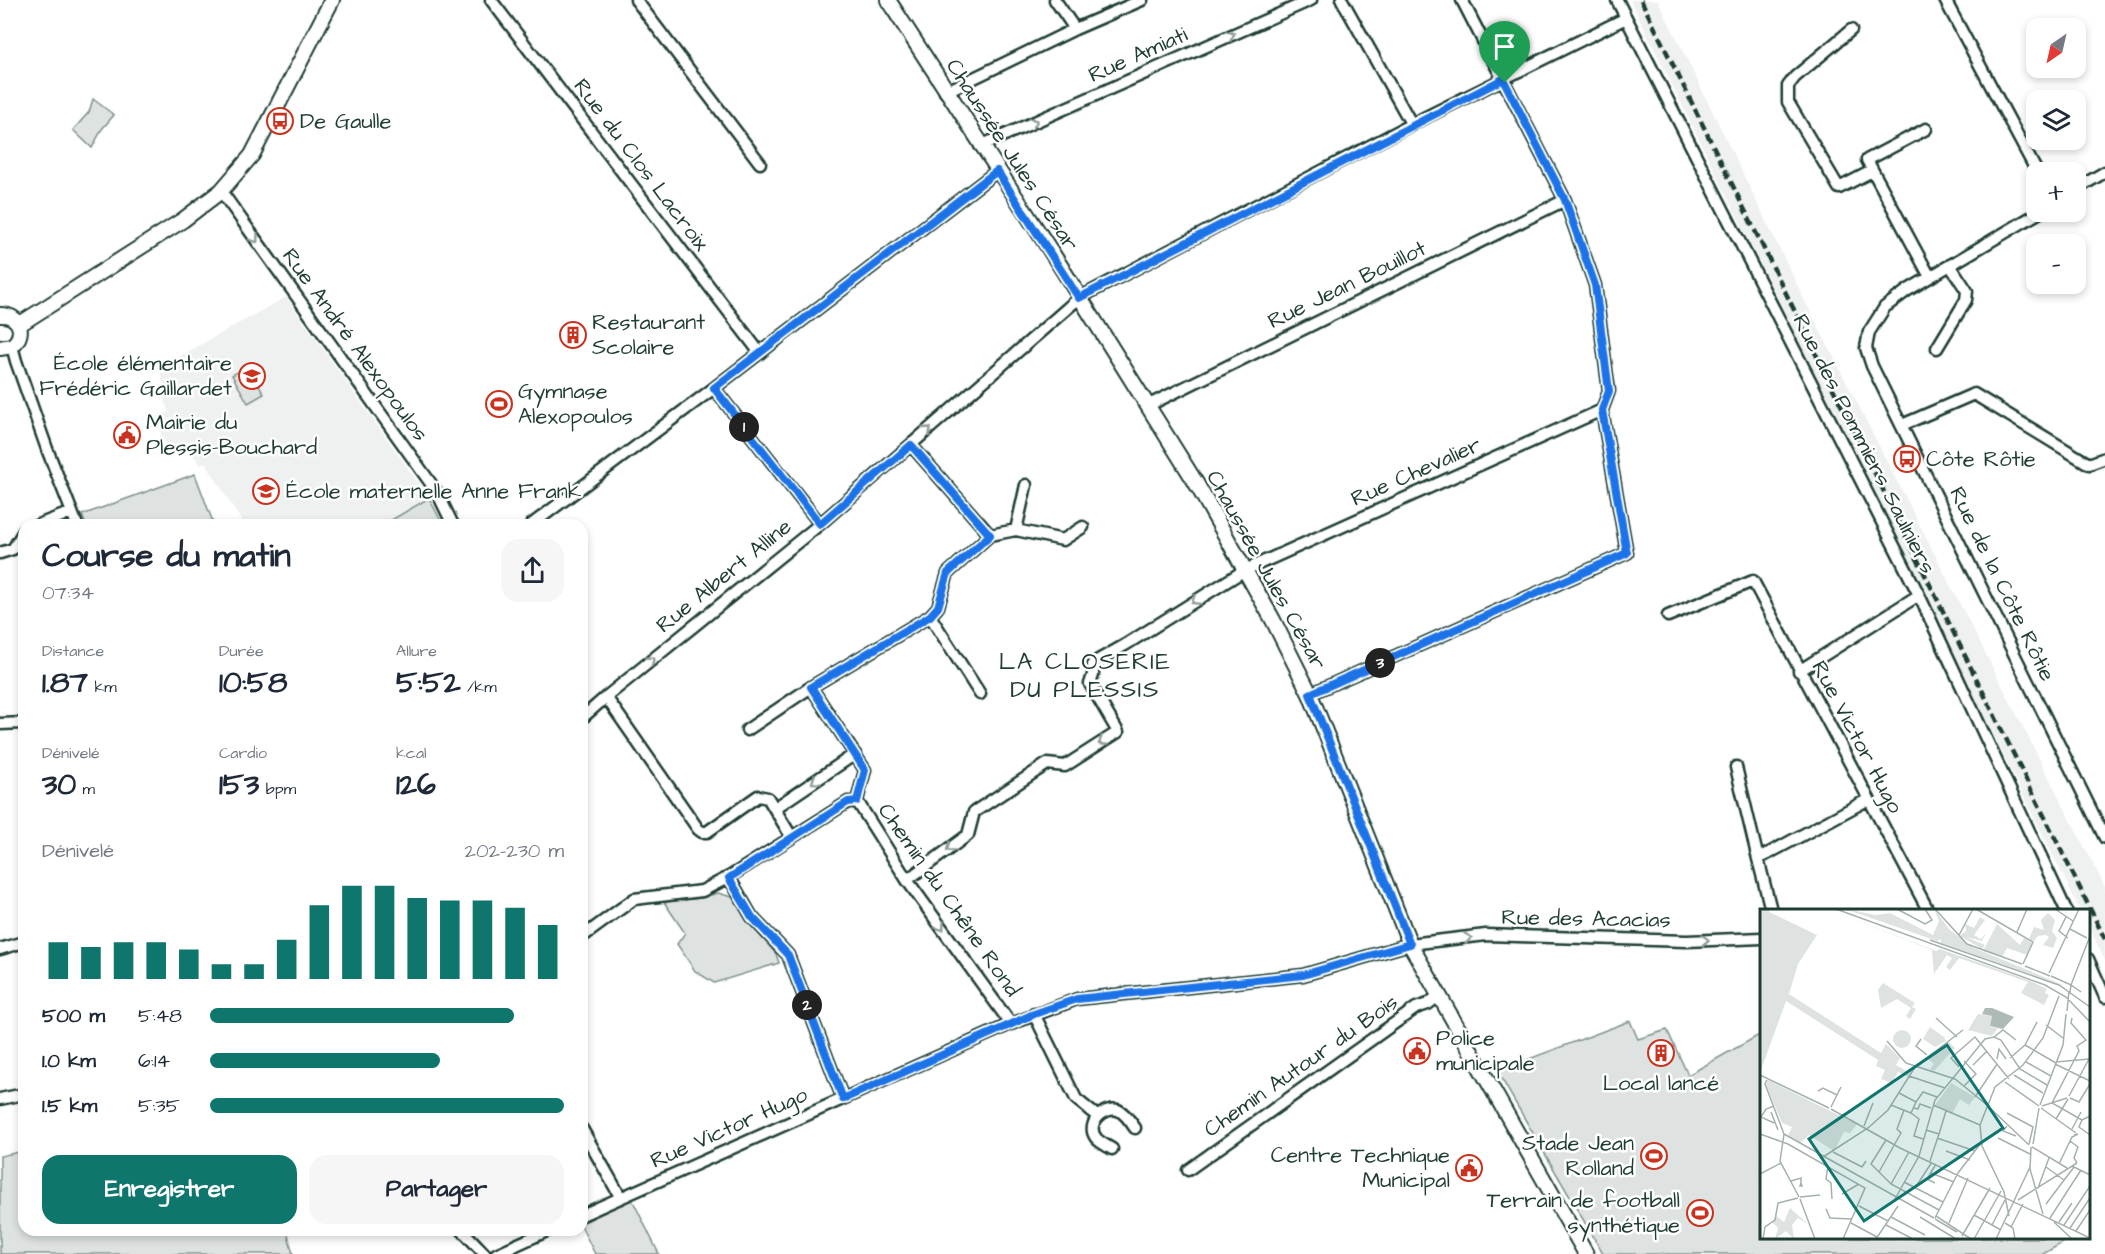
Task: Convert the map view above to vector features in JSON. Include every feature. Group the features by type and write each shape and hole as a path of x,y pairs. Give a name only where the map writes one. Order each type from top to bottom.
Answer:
{"street":[{"name":"Rue du Clos Lacroix","path":"491,0 760,353"},
{"path":"636,0 760,163"},
{"name":"Chaussée Jules César","path":"888,0 1196,483 1273,620 1310,694 1410,944 1586,1254"},
{"path":"1054,0 1074,29"},
{"path":"945,92 1074,29 1142,0"},
{"name":"Rue Amiati","path":"980,146 1311,0"},
{"path":"1342,0 1412,125"},
{"path":"1310,694 1627,553 1602,410 1609,391 1595,285 1565,200 1462,0"},
{"name":"Rue des Pommiers Saulniers","path":"1617,0 1919,595 2066,909"},
{"path":"1945,0 2032,162"},
{"path":"20,324 183,220 221,191 252,154 332,3"},
{"name":"Rue Albert Alline","path":"588,713 820,524 1079,298 1412,125 1626,18"},
{"path":"1851,30 1795,77 1788,86 1788,102 1839,188 1872,171"},
{"path":"1926,129 1867,160 1930,277 2026,220"},
{"path":"539,519 997,171"},
{"path":"2086,183 2105,172"},
{"name":"Rue André Alexopoulos","path":"221,191 436,492 450,519"},
{"name":"Rue Jean Bouillot","path":"1147,406 1565,200"},
{"path":"1937,348 1966,300 1967,291 1950,265"},
{"name":"Rue de la Côte Rôtie","path":"1930,277 1908,290 1880,312 1869,332 1866,348 1872,366 2104,833"},
{"path":"0,315 9,315 20,324 20,337 6,347 75,519"},
{"path":"714,388 820,524"},
{"path":"1902,425 1974,394 2089,464 2105,458"},
{"name":"Rue Chevalier","path":"907,880 968,835 974,812 1047,764 1065,766 1118,732 1090,684 1093,663 1245,570 1602,410"},
{"path":"911,445 990,535"},
{"path":"1016,530 1026,485"},
{"path":"54,519 72,512"},
{"path":"747,730 811,687 930,616 938,607 948,573 990,535 1016,530 1063,540 1083,527"},
{"path":"0,554 13,549 18,541"},
{"name":"Rue Victor Hugo","path":"1668,616 1753,581 1799,672 1927,909"},
{"path":"1799,672 1919,595"},
{"path":"930,616 980,693"},
{"path":"811,687 865,770 852,801"},
{"path":"606,697 698,830 707,832 758,796 768,798 792,836"},
{"path":"0,724 18,723"},
{"path":"775,808 855,754"},
{"path":"1736,767 1771,909"},
{"path":"1758,859 1869,799"},
{"name":"Chemin du Chêne Rond","path":"588,933 634,899 702,891 729,878 792,836 852,801 1011,1024"},
{"path":"729,878 752,917 788,955 843,1099"},
{"name":"Rue des Acacias","path":"1410,944 1486,935 1687,941 1760,938"},
{"path":"0,949 18,944"},
{"name":"Rue Victor Hugo","path":"588,1212 1011,1024 1077,999 1303,975 1410,944"},
{"path":"2090,963 2105,996"},
{"name":"Chemin Autour du Bois","path":"1188,1170 1416,1008 1428,1004 1438,996"},
{"path":"1034,1014 1076,1099 1098,1117"},
{"path":"0,1100 18,1096"},
{"path":"1112,1149 1094,1134 1095,1122 1103,1112 1117,1110 1123,1113 1135,1128"},
{"path":"588,1140 621,1198"},
{"path":"468,1236 485,1254"},
{"path":"496,1254 536,1236"}],"shaded area":[{"path":"1630,0 1658,0 1808,307 2105,887 2105,961 2090,929 2090,909 2080,909"},
{"path":"93,99 114,115 102,129 92,148 73,130 89,112"},
{"path":"286,297 429,498 393,519 240,519 205,462 200,465 185,444 165,452 163,447 166,445 155,418 169,412 164,401 167,396 159,368"},
{"path":"249,366 264,394 248,403 232,375"},
{"path":"195,474 212,519 84,519 82,515"},
{"path":"429,498 440,519 393,519"},
{"path":"718,893 732,897 749,923 776,954 779,963 714,983 695,971 677,944 685,933 664,902 701,898"},
{"name":"Stade Jean Rolland","path":"1630,1021 1638,1039 1667,1030 1688,1075 1760,1035 1760,1239 2063,1239 2066,1241 2043,1254 1603,1254 1497,1071"},
{"path":"18,1152 18,1236 288,1236 293,1254 0,1254 0,1156"},
{"path":"632,1199 659,1254 595,1254 586,1236 588,1236 588,1220"}],"railway":[{"path":"1641,0 2105,939"}],"place":[{"name":"De Gaulle","path":"280,121"},
{"name":"Restaurant Scolaire","path":"573,335"},
{"name":"École élémentaire Frédéric Gaillardet","path":"252,376"},
{"name":"Gymnase Alexopoulos","path":"499,404"},
{"name":"Mairie du Plessis-Bouchard","path":"127,435"},
{"name":"Côte Rôtie","path":"1907,459"},
{"name":"École maternelle Anne Frank","path":"266,491"},
{"name":"Police municipale","path":"1417,1051"},
{"name":"Local lancé","path":"1661,1053"},
{"name":"Stade Jean Rolland","path":"1654,1156"},
{"name":"Centre Technique Municipal","path":"1469,1168"},
{"name":"Terrain de football synthétique","path":"1700,1213"}],"district":[{"name":"LA CLOSERIE DU PLESSIS","path":"1085,676"}],"route":[{"path":"1503,79 1505,83 1565,200 1595,285 1609,391 1602,410 1627,553 1310,694 1410,944 1303,975 1077,999 1034,1014 843,1099 788,955 752,917 729,878 848,802 857,801 865,770 811,687 930,616 938,607 948,573 990,535 911,445 820,524 714,388 997,171 1079,298 1414,123 1503,79"}]}
